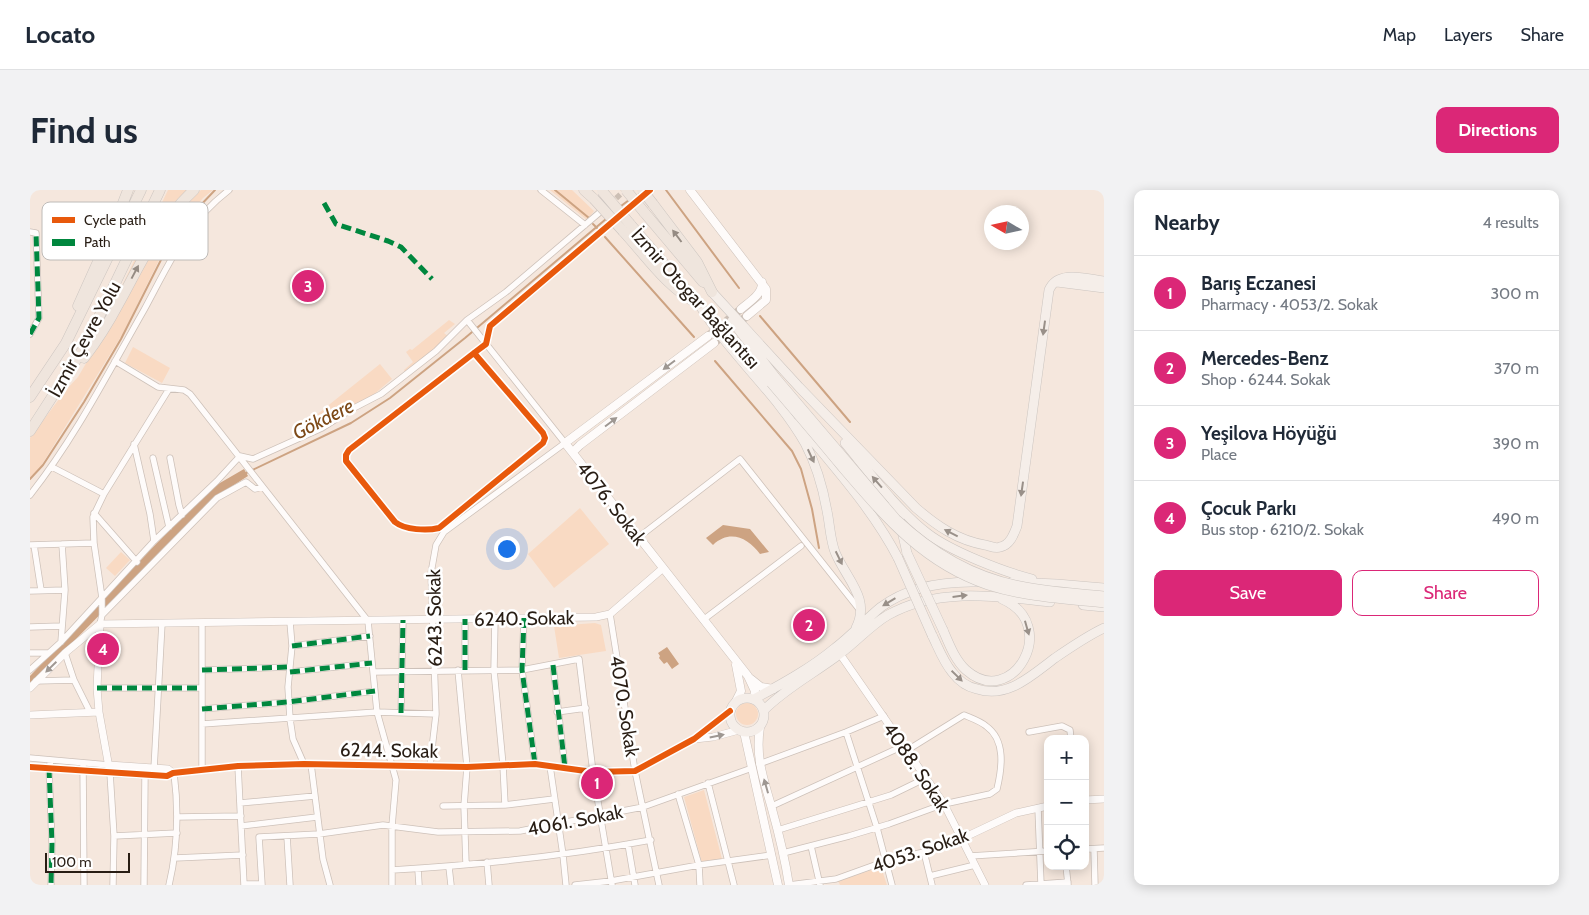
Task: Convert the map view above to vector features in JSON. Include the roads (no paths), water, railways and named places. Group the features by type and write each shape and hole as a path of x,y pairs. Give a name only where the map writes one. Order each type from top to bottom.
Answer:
{"highway":[{"path":"123,202 128,190"},
{"name":"İzmir Çevre Yolu","path":"135,202 141,190"},
{"name":"İzmir Çevre Yolu","path":"154,202 160,190"},
{"path":"183,202 194,190"},
{"path":"584,190 627,228"},
{"name":"İzmir Otogar Bağlantısı","path":"626,190 712,292"},
{"path":"642,190 697,262 712,292"},
{"name":"İzmir Otogar Bağlantısı","path":"602,191 627,228 699,304"},
{"path":"50,367 99,260"},
{"name":"İzmir Çevre Yolu","path":"30,397 66,343 107,260"},
{"name":"İzmir Çevre Yolu","path":"30,431 85,346 126,260"},
{"path":"60,385 74,372 104,329 143,260"}],"main road":[{"path":"690,190 762,282 766,291 766,300 747,316"},
{"path":"712,292 886,478 929,518 956,536 981,545 998,548 1010,541 1017,526 1049,290 1054,281 1067,277 1104,281"},
{"path":"1054,281 1104,288"},
{"path":"741,309 758,294 763,287 762,282"},
{"path":"712,292 790,413 869,510 883,531 898,558 942,656 956,676 971,688 993,692 1017,686 1078,642 1104,628"},
{"name":"İzmir Otogar Bağlantısı","path":"699,304 718,321 771,383"},
{"path":"564,443 708,336"},
{"path":"573,452 714,343"},
{"path":"771,383 815,463 827,511 833,546 859,595 862,612 854,632"},
{"path":"771,383 886,508 906,528 943,556 984,576 1019,586 1104,596"},
{"path":"771,383 884,517 910,541 932,557 966,576 1002,589 1039,596 1104,603"},
{"path":"799,387 890,496 926,532 947,545 1013,573 1057,584"},
{"name":"4076. Sokak","path":"564,443 748,676 755,691 754,699"},
{"path":"890,496 898,515 907,553 958,660 965,670 984,679 992,680 1002,679 1014,673 1023,663 1028,652 1030,639 1024,619 1017,608 994,596"},
{"path":"754,699 838,651 854,632 886,604 925,586 966,582 1057,584 1104,588"},
{"path":"764,710 784,691 882,619 919,602 977,595 1104,608"},
{"name":"4076. Sokak","path":"736,663 741,691 736,701"},
{"path":"748,676 761,688 773,689"},
{"path":"742,731 756,730 763,722 764,710 754,699 745,697 736,701 730,710 731,722 742,731 772,806 789,885"},
{"path":"760,726 756,766 778,885"}],"street":[{"path":"208,209 229,190"},
{"path":"541,190 585,225"},
{"path":"240,456 253,459 322,428 352,409 382,394 436,351 466,320 506,292 600,213"},
{"path":"474,353 543,433 545,438 543,443 439,528 432,530 400,526 346,461 346,455 349,450 474,353 486,344 490,326 609,224"},
{"path":"30,232 36,232 39,318 30,334"},
{"path":"30,495 52,467 115,361 170,260"},
{"path":"466,320 486,344"},
{"name":"4076. Sokak","path":"486,344 564,443"},
{"path":"115,361 158,387 184,390 190,394 368,621 377,712 396,780 392,826 392,885"},
{"path":"114,885 114,836 110,769 99,712 97,688 102,598 92,526 94,513 104,494 169,389"},
{"name":"6243. Sokak","path":"430,766 436,714 430,573 436,545 444,532 564,443"},
{"path":"134,444 150,514 154,541"},
{"path":"30,670 61,642 137,562 154,541 240,456"},
{"path":"153,458 169,526"},
{"path":"170,458 182,515"},
{"path":"639,537 740,459 862,612"},
{"path":"52,467 104,494"},
{"path":"102,615 217,498 246,482 255,489 262,487"},
{"path":"94,513 137,562"},
{"path":"41,590 32,545 94,543"},
{"path":"61,642 65,590 62,544"},
{"path":"703,620 801,546"},
{"path":"610,614 662,568"},
{"path":"30,591 65,590"},
{"name":"6240. Sokak","path":"100,624 596,618 610,614"},
{"name":"4070. Sokak","path":"610,614 635,771 658,872 659,885"},
{"path":"495,618 494,670 505,806"},
{"path":"524,618 522,670 535,764"},
{"path":"465,619 461,670 467,766 464,806 466,864"},
{"path":"401,713 403,620"},
{"path":"290,622 292,646 288,702 293,739 307,764 315,796 323,859 330,885"},
{"path":"154,769 162,623"},
{"path":"202,623 202,770"},
{"path":"30,688 65,653 100,624"},
{"path":"30,627 62,626"},
{"path":"292,646 370,636"},
{"name":"4088. Sokak","path":"838,651 884,716 904,749 944,804 984,885"},
{"path":"30,653 48,653"},
{"path":"65,653 74,680 90,712"},
{"path":"373,672 522,670 579,659 593,772 612,883"},
{"path":"202,670 290,670 372,663"},
{"path":"553,665 565,768"},
{"path":"36,681 74,680"},
{"path":"97,688 202,688"},
{"path":"202,708 288,702 375,691"},
{"path":"558,712 586,708"},
{"name":"6244. Sokak","path":"30,758 83,763 145,775 167,776 174,773 238,766 307,764 467,766 535,764 593,772 635,771 694,739 730,710"},
{"path":"30,715 99,712"},
{"path":"202,724 377,712 436,714"},
{"path":"772,806 904,749 964,715 986,726 999,743 1002,760 997,789 990,794 944,804 877,828 783,853"},
{"name":"4061. Sokak","path":"262,884 259,837 319,834 383,825 438,832 465,833 520,830 559,824 643,807 756,766 884,716"},
{"path":"1029,732 1062,726 1070,730 1071,735"},
{"name":"6244. Sokak","path":"694,739 713,738 742,731"},
{"path":"846,732 877,828 892,885"},
{"path":"51,760 51,885"},
{"path":"83,763 84,885"},
{"path":"238,766 244,884 262,884"},
{"path":"550,766 564,855 566,885"},
{"name":"6244. Sokak","path":"30,767 83,771 168,769 174,773"},
{"path":"169,885 175,858 177,833 174,773"},
{"path":"144,885 145,775"},
{"path":"778,830 891,795 926,778"},
{"path":"708,783 734,885"},
{"path":"678,794 699,865 700,885"},
{"path":"240,803 315,796"},
{"path":"1089,800 1104,799"},
{"path":"444,806 505,806 554,800"},
{"name":"4053. Sokak","path":"789,885 837,882 886,862 924,852 961,839 1016,813 1044,807"},
{"path":"1038,808 1041,884"},
{"path":"177,817 241,816"},
{"path":"241,826 317,817"},
{"path":"114,836 177,833"},
{"path":"287,836 290,885"},
{"path":"392,870 449,867 564,855 651,840"},
{"path":"628,844 635,885"},
{"path":"811,846 819,883"},
{"path":"1094,848 1095,885"},
{"path":"1089,849 1104,848"},
{"path":"924,852 932,885"},
{"path":"970,856 1044,852"},
{"path":"175,858 243,855"},
{"path":"575,885 612,883 634,876 772,855"},
{"path":"487,862 489,885"},
{"path":"930,876 975,865"},
{"path":"449,867 451,885"},
{"path":"418,869 419,885"},
{"path":"1026,885 1068,883 1066,870"}],"waterway":[{"path":"204,202 215,190"},
{"path":"555,190 589,218"},
{"path":"666,190 739,288"},
{"name":"Gökdere","path":"621,206 629,200"},
{"name":"Gökdere","path":"244,474 351,423 390,398 465,338 606,219"},
{"name":"Gökdere","path":"593,224 597,228"},
{"path":"605,237 694,337"},
{"path":"30,479 43,465 84,402 121,339 161,260"},
{"path":"760,316 850,422"},
{"path":"715,361 792,451 801,469 812,509 819,548"}],"tunnel":[{"path":"610,204 625,190"},
{"path":"620,215 650,190"},
{"path":"708,336 741,309"},
{"path":"714,343 747,316"}],"place":[{"name":"Yeşilova Höyüğü","path":"308,286"},
{"name":"Mercedes-Benz","path":"809,625"},
{"name":"Çocuk Parkı","path":"103,649"},
{"name":"Barış Eczanesi","path":"597,783"}]}
